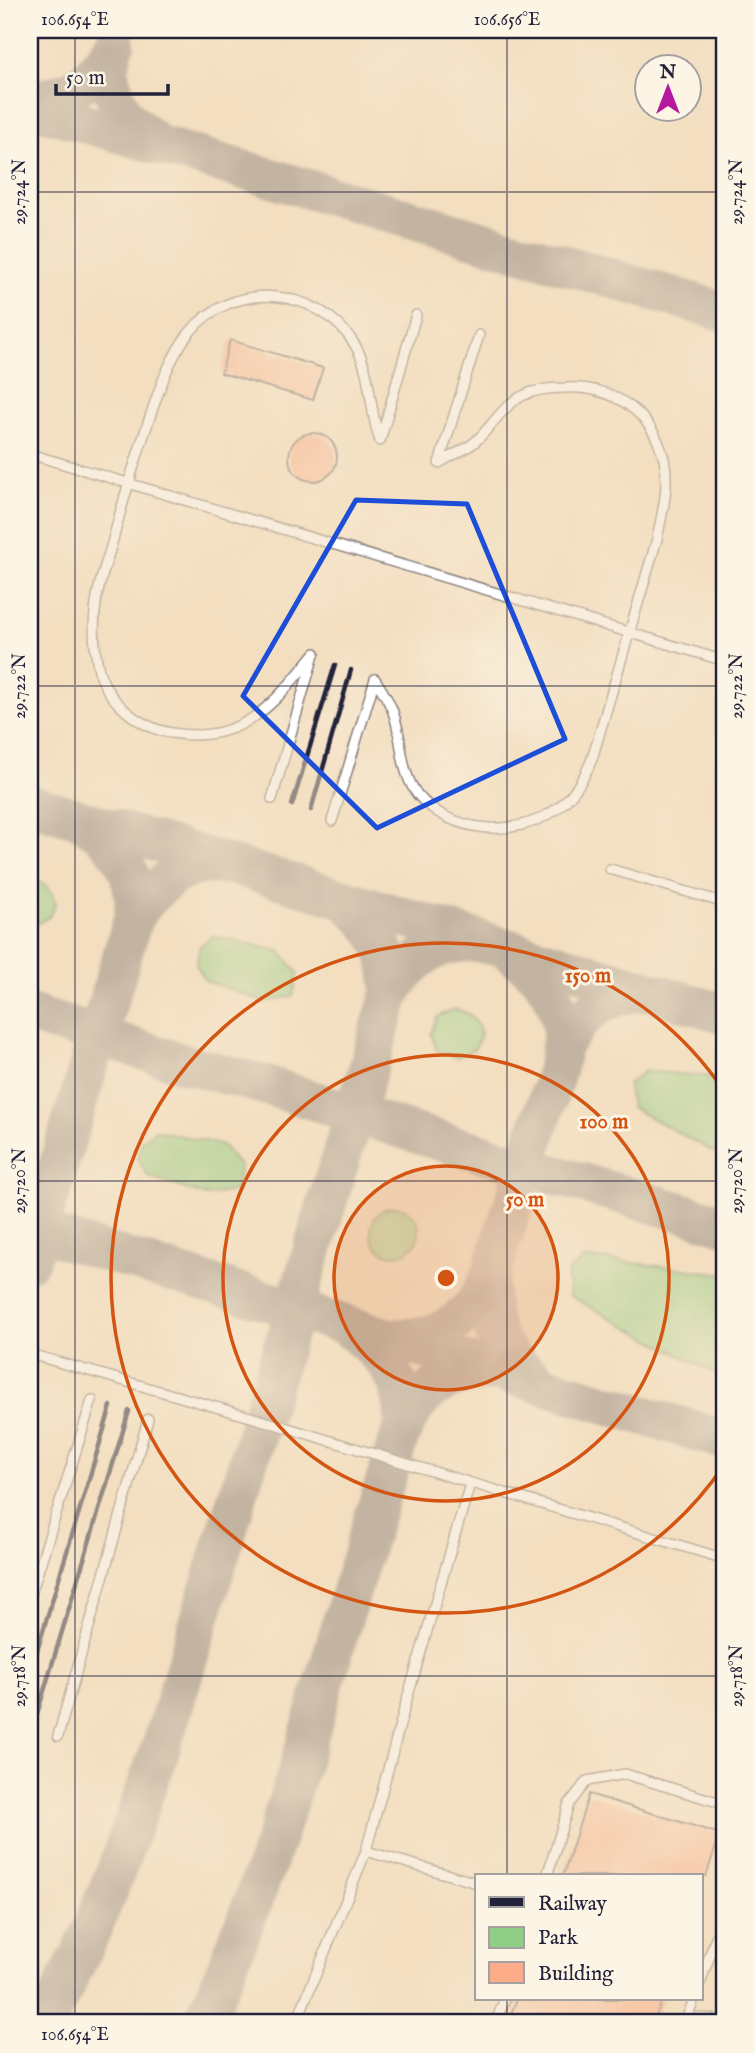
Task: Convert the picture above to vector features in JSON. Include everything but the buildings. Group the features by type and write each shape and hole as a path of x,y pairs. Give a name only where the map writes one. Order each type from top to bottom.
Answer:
{"lane":[{"path":"272,799 315,653 279,697 238,727 213,735 190,736 162,731 141,722 116,701 99,669 94,625 98,592 128,483 159,389 176,352 202,318 245,298 269,295 313,305 331,316 354,342 365,363 373,421 380,441 416,315"},
{"path":"332,821 375,679 393,712 406,771 417,793 437,811 456,822 479,827 517,826 540,820 573,794 592,759 657,539 667,480 663,457 653,434 640,416 622,400 601,390 575,387 550,388 522,396 499,415 474,443 439,463 479,335"},
{"path":"30,454 725,661"},
{"path":"610,869 725,904"},
{"path":"30,1354 725,1559"},
{"path":"30,1597 92,1400"},
{"path":"58,1736 148,1419"},
{"path":"296,2023 366,1851 470,1483"},
{"path":"548,1874 569,1804 587,1781 625,1774 724,1804 725,1807"},
{"path":"366,1851 475,1882"},
{"path":"702,1977 725,1911"},
{"path":"495,2023 505,2000"},
{"path":"694,2000 686,2020 725,2020"}],"highlighted area":[{"path":"356,500 467,504 565,739 377,828 243,696"}],"green space":[{"path":"30,879 47,886 56,903 49,917 31,927"},
{"path":"213,936 280,951 298,973 293,996 264,1002 206,981 196,965 200,946"},
{"path":"454,1009 472,1017 481,1034 475,1048 457,1058 437,1051 431,1033 437,1017"},
{"path":"645,1071 725,1078 725,1158 631,1107 628,1084"},
{"path":"155,1130 222,1145 240,1167 235,1191 206,1196 148,1176 138,1159 142,1141"},
{"path":"395,1207 412,1214 419,1231 412,1248 395,1255 378,1248 371,1231 378,1214"},
{"path":"584,1259 725,1274 725,1379 570,1296 567,1272"}],"taxiway":[{"path":"30,101 60,94 81,84 97,68 115,43 108,72 115,95 122,112 154,141"},
{"path":"30,107 725,312"},
{"path":"30,804 725,1014"},
{"path":"30,1260 134,916 133,888 124,863 109,841 86,824"},
{"path":"134,916 172,877 195,867 224,865"},
{"path":"345,901 365,920 380,941 389,965 391,993"},
{"path":"46,2023 87,1941 161,1747 391,993 410,968 433,951 460,943 491,945"},
{"path":"396,1338 440,1331 463,1316 481,1294 489,1280 550,1091 561,1048 561,1022 558,1011 544,983 530,967 512,954"},
{"path":"561,1047 578,1024 597,1006 620,995 649,992"},
{"path":"30,1014 176,1061 275,1088 430,1138 725,1225"},
{"path":"30,1229 725,1440"},
{"path":"489,1280 490,1312 497,1338 513,1359 537,1380"},
{"path":"352,1331 384,1360 391,1371 401,1395 404,1425"},
{"path":"202,2023 243,1927 278,1830 404,1426 421,1400 439,1385 459,1376 495,1371"}],"railway":[{"path":"292,805 335,665"},
{"path":"311,810 351,670"},
{"path":"30,1674 111,1406"},
{"path":"33,1727 129,1411"}]}
